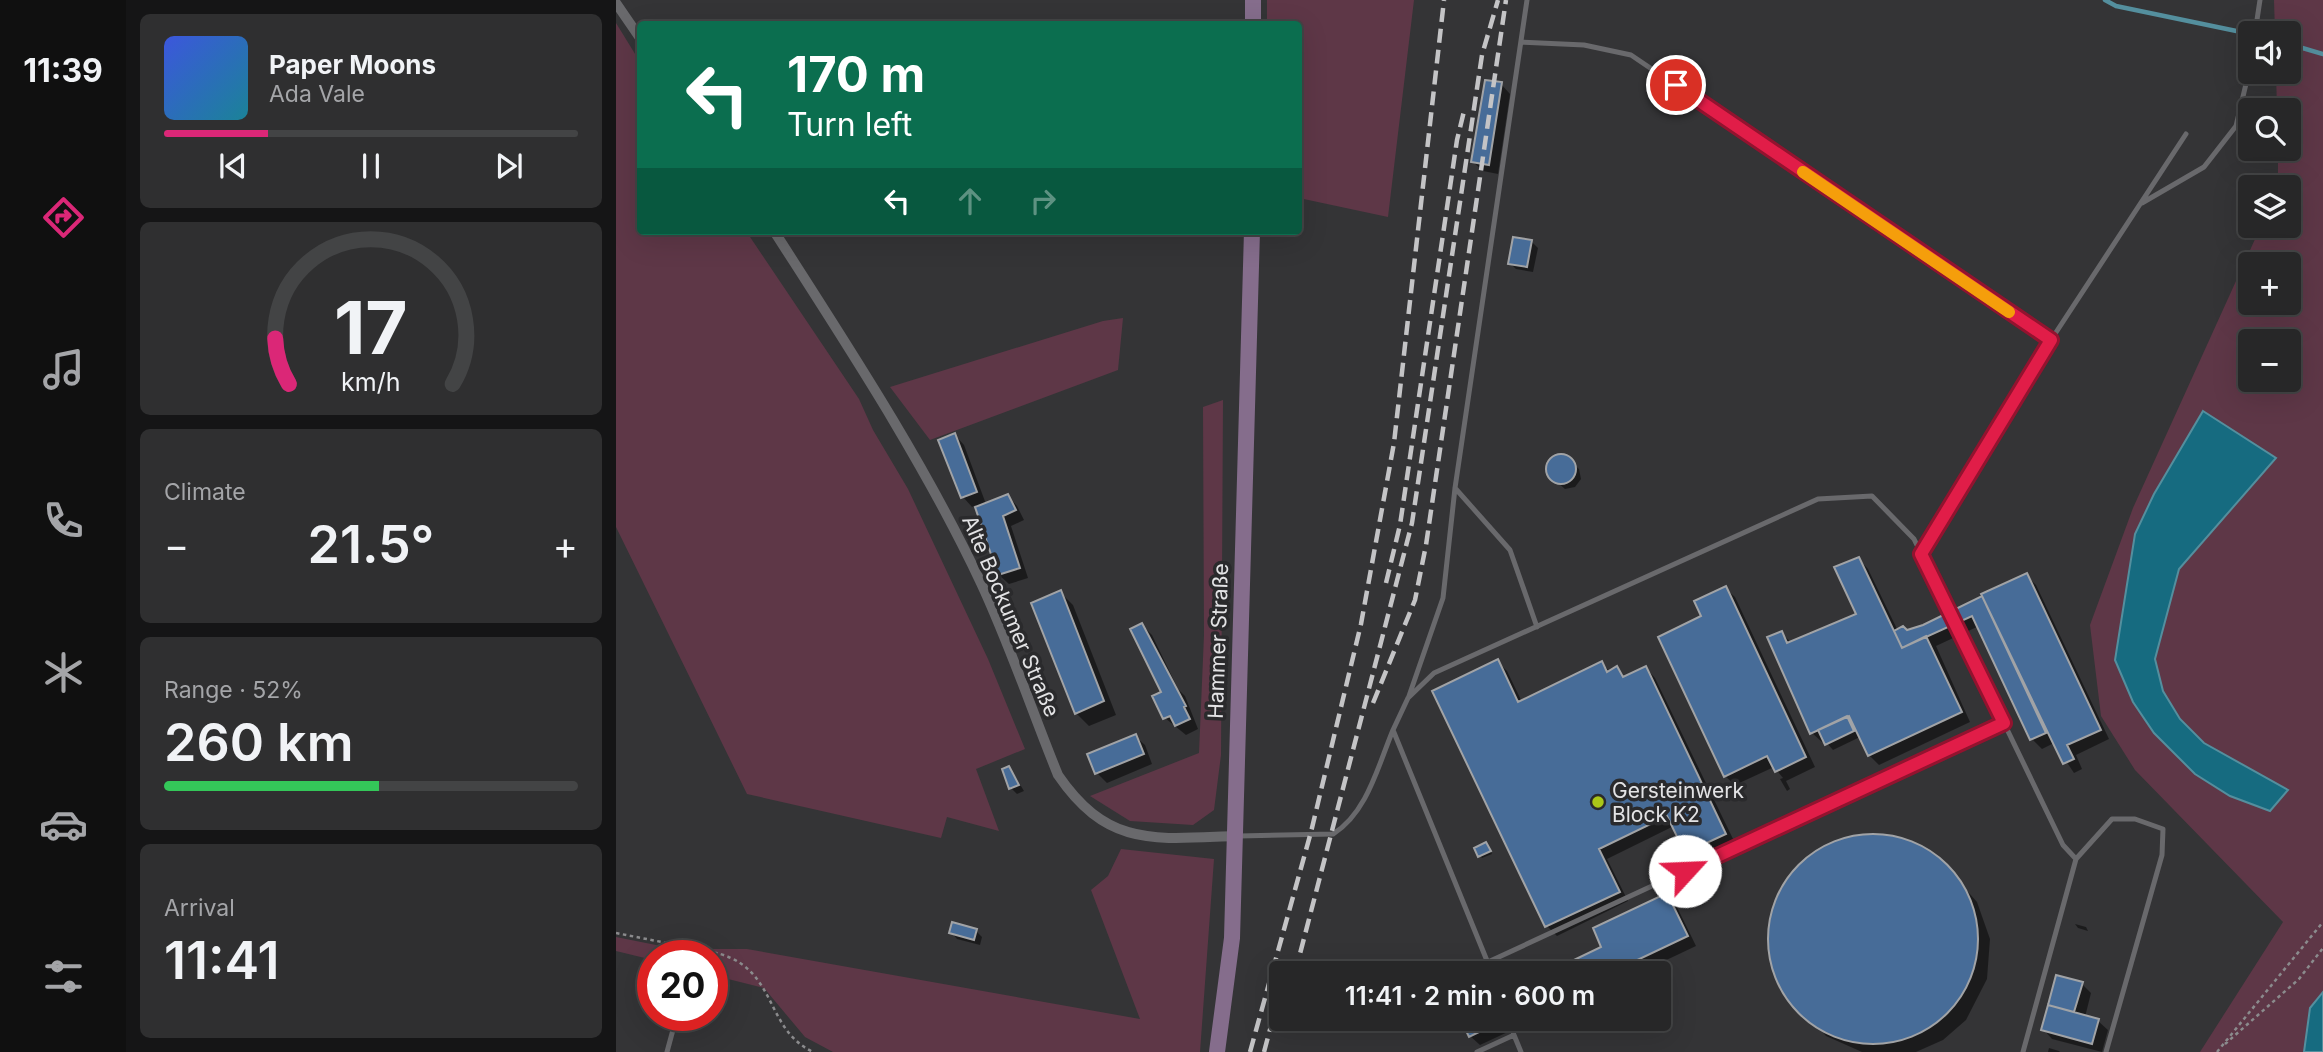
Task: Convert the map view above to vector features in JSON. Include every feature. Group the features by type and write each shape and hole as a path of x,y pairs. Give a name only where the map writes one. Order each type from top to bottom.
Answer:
{"main road":[{"path":"1253,0 1253,21"},
{"name":"Hammer Straße","path":"1217,1052 1232,938 1236,836 1236,699 1249,400 1252,235"}],"street":[{"path":"616,3 637,34"},
{"name":"Alte Bockumer Straße","path":"777,235 860,364 945,510 982,584 1058,775 1072,796 1087,812 1119,831 1190,838 1236,836"}],"lane":[{"path":"1236,836 1332,834 1357,813 1408,698 1443,598 1455,488 1527,0"},
{"path":"2257,21 2260,0"},
{"path":"1521,42 1584,45 1632,55 2051,340"},
{"path":"2139,205 2204,167 2236,126 2246,84"},
{"path":"1921,554 2051,340 2186,134"},
{"path":"1455,488 1510,550 1536,626"},
{"path":"1408,698 1434,673 1818,499 1872,496 1914,539 2063,845 2076,859"},
{"path":"1490,961 2004,723"},
{"path":"1393,730 1488,961"},
{"path":"2023,1052 2076,859 2112,819 2135,819 2163,829 2162,855 2106,1052"},
{"path":"667,1052 673,1031"},
{"path":"1513,1031 1521,1052"},
{"path":"1477,1052 1514,1035"}],"path":[{"path":"2217,1051 2323,922"},
{"path":"616,933 645,940"},
{"path":"2217,1051 2299,979 2323,948"},
{"path":"728,955 746,965 764,988 792,1037 813,1052"}],"shaded area":[{"path":"1267,0 1414,0 1388,217 1302,199 1302,21 1267,21"},
{"path":"2274,0 2323,0 2323,992 2310,1008 2304,1052 2200,1052 2283,922 2135,770 2101,716 2090,625 2133,508 2238,277 2238,315 2301,315 2301,252 2249,252 2256,238 2301,238 2301,175 2278,175 2278,161 2301,161 2301,98 2277,98 2276,84 2301,84 2301,21 2275,21"},
{"path":"616,23 637,57 637,235 749,235 859,399 873,430 908,489 988,659 1025,749 976,769 999,831 947,817 941,838 747,794 616,527"},
{"path":"1123,318 1118,370 930,440 890,387 1103,321"},
{"path":"1223,400 1221,755 1214,810 1193,825 1130,821 1090,796 1199,753 1204,635 1203,407"},
{"path":"1121,849 1214,859 1200,1052 833,1052 805,1037 764,988 728,979 728,949 747,949 1140,1019 1091,890 1108,876"},
{"path":"616,937 637,941 637,956 616,951"}],"water":[{"path":"2203,411 2276,458 2179,569 2155,659 2163,691 2180,719 2204,743 2288,790 2270,811 2230,796 2195,774 2154,733 2133,702 2115,660 2135,534 2154,494"},
{"path":"2323,992 2323,1052 2304,1052 2310,1008"}],"building":[{"path":"1485,80 1502,82 1489,165 1471,162"},
{"path":"1513,237 1532,240 1527,267 1508,264"},
{"path":"955,433 977,492 961,498 938,440"},
{"path":"1561,454 1572,458 1576,469 1572,480 1561,484 1550,480 1546,469 1550,458"},
{"path":"1008,494 1016,510 1003,516 1020,568 998,575 975,507"},
{"path":"1859,557 1902,648 1926,636 1962,712 1868,756 1849,716 1810,734 1767,637 1782,631 1787,643 1856,614 1834,567"},
{"path":"2027,573 2101,730 2067,745 2074,759 2063,764 1981,594"},
{"path":"1726,586 1806,757 1775,772 1767,756 1724,777 1658,637 1701,616 1694,601"},
{"path":"1061,590 1104,701 1075,714 1031,603"},
{"path":"1982,596 2046,733 2030,740 1972,616 1902,648 1894,631 1903,626 1907,630 1923,625"},
{"path":"1142,623 1186,706 1184,707 1190,719 1175,726 1170,716 1163,719 1152,696 1161,692 1130,629"},
{"name":"Gersteinwerk Block K2","path":"1498,659 1518,702 1602,661 1607,672 1617,666 1623,677 1646,666 1726,834 1685,853 1667,816 1599,849 1620,892 1545,927 1432,691"},
{"path":"1847,716 1854,731 1825,745 1818,730"},
{"path":"1136,734 1144,754 1095,774 1087,754"},
{"path":"1009,766 1019,785 1009,789 1002,769"},
{"path":"1873,834 1913,842 1947,865 1970,899 1978,939 1970,979 1947,1013 1913,1036 1873,1044 1833,1036 1799,1013 1776,979 1768,939 1776,899 1799,865 1833,842"},
{"path":"1486,842 1491,851 1478,857 1474,848"},
{"path":"1667,893 1688,936 1635,961 1572,961 1601,947 1593,928"},
{"path":"952,922 977,929 974,940 949,933"},
{"path":"2056,975 2083,982 2074,1012 2048,1005"},
{"path":"2048,1005 2099,1019 2092,1044 2041,1030"},
{"path":"1466,1031 1481,1031 1469,1037"}],"waterway":[{"path":"2105,0 2116,6 2238,31"},
{"path":"2301,48 2323,54"}],"railway":[{"path":"1250,1052 1311,832 1361,624 1394,443 1444,0"},
{"path":"1298,961 1412,523 1482,55 1498,0"},
{"path":"1373,703 1415,600 1426,545 1506,0"},
{"path":"1386,583 1400,525 1457,140 1465,107"},
{"path":"1264,1052 1270,1031"}],"slow traffic":[{"path":"1803,172 2009,312"}],"place":[{"name":"Gersteinwerk Block K2","path":"1598,802"}],"route":[{"path":"1676,85 2051,340 1921,554 2004,723 1685,871"}]}
